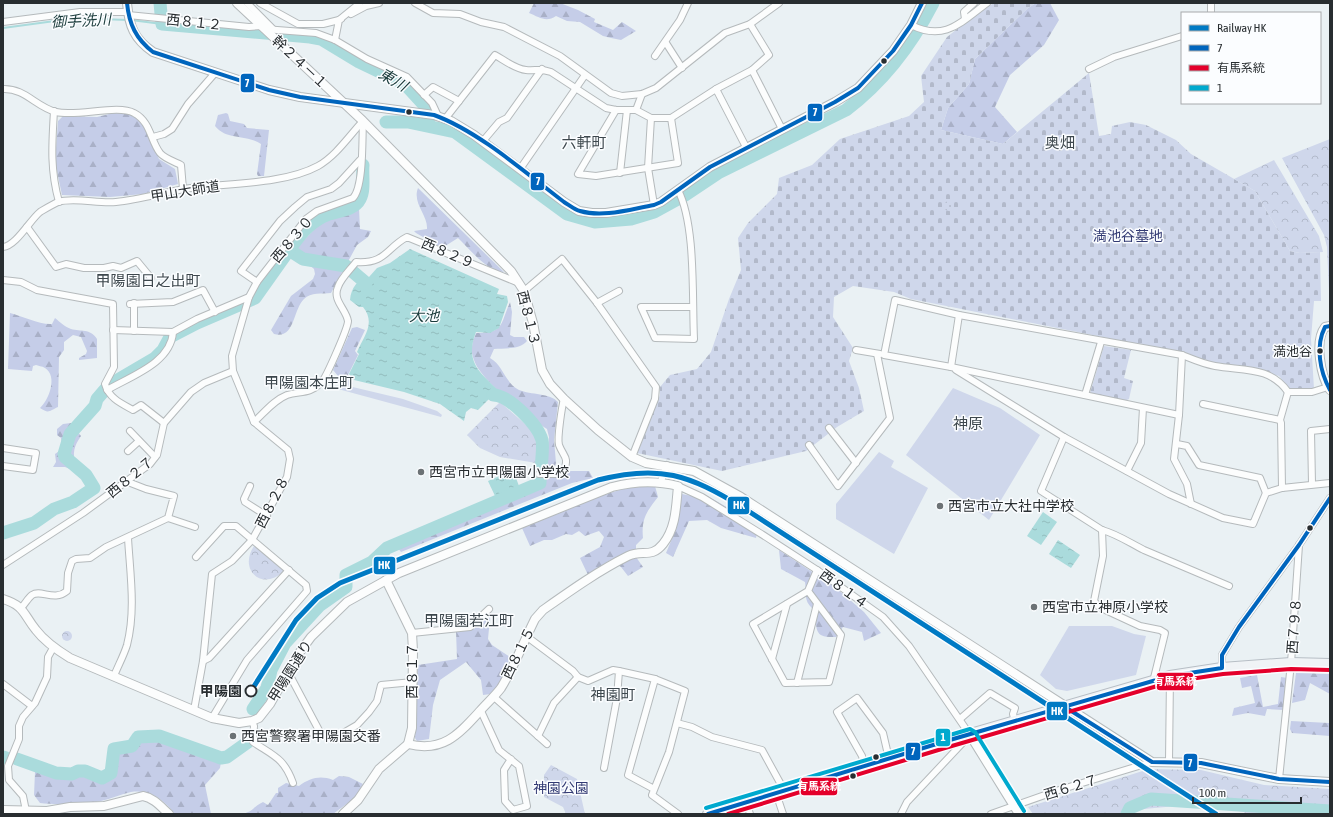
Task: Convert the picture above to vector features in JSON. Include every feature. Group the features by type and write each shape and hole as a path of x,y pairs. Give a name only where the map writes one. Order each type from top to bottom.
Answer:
{"main road":[{"path":"708,814 731,811 746,802 1170,676 1222,668 1291,663 1330,664"}],"street":[{"name":"幹２４－１","path":"237,3 363,121"},
{"path":"247,3 267,30"},
{"path":"260,3 298,27 335,40 367,59 407,77 432,104 435,116"},
{"path":"335,40 339,20 360,3"},
{"path":"298,27 323,24 339,20 366,6 379,3"},
{"path":"416,3 433,13 460,14 481,22 504,27 560,56 611,93 622,96 642,94 656,88 725,33 750,24 779,3"},
{"path":"655,56 666,43 688,3"},
{"path":"128,14 141,44 153,52 276,92 346,105 435,116 482,141 564,202 579,211 606,213 654,205 710,167 835,102 858,88 894,51 914,26 922,3"},
{"path":"965,19 964,12 974,3"},
{"path":"914,26 923,31 943,31 954,28 987,3"},
{"name":"西８１２","path":"3,22 80,12 128,14 267,30 298,27"},
{"path":"435,116 459,101 495,55 519,68 527,70 542,69 551,72 606,108 616,110 636,110 650,118 671,118 716,89 752,70 769,55 750,24"},
{"path":"1088,68 1114,57 1181,36"},
{"path":"666,43 682,68"},
{"path":"482,141 499,122 506,118 542,69"},
{"path":"752,70 782,129"},
{"path":"153,137 164,134 172,129 188,104 215,73"},
{"path":"520,169 585,75"},
{"path":"424,95 433,87 459,101"},
{"path":"3,89 19,91 54,112 85,113 125,109 134,113 144,120 161,154 181,165 183,189"},
{"path":"716,89 746,147"},
{"path":"636,110 642,94"},
{"path":"616,110 578,174 596,176 678,164 671,118"},
{"path":"620,173 627,110"},
{"path":"3,247 6,247 40,213 59,202 53,180 52,164 54,112"},
{"path":"650,118 648,168 654,205"},
{"name":"西８３０","path":"249,300 257,282 306,219 317,211 353,198 360,180 363,121"},
{"name":"甲山大師道","path":"59,202 106,203 139,199 183,189 282,177 318,166 334,153 363,121"},
{"name":"西８１３","path":"363,121 511,271 522,287 533,323 542,370 550,384 598,430 632,457 646,463 694,470 741,497 1152,762"},
{"path":"257,282 241,271 280,221 307,197 331,189 339,183 360,160"},
{"path":"678,190 684,201 690,231 693,307 694,339 655,338 641,307 693,307"},
{"path":"27,227 56,267 66,264 84,268 104,268 113,266 121,268 137,261 150,278"},
{"name":"西８２９","path":"254,422 278,401 288,395 304,393 322,382 347,329 347,315 336,296 337,287 356,262 368,263 387,254 401,240 407,237 522,287"},
{"path":"522,287 562,259 597,303 656,387 655,399 632,457"},
{"path":"3,280 21,282 45,292 113,304 114,367 105,384 107,390 118,402 133,410 141,405 164,423"},
{"path":"134,331 132,304 173,302 203,290 215,312"},
{"path":"597,303 618,291"},
{"path":"113,330 173,332 215,312 249,300"},
{"name":"西８２８","path":"194,710 203,661 212,574 232,561 252,540 267,516 286,477 290,459 288,450 254,422 232,371 232,356 249,300"},
{"path":"809,445 838,486 890,418 880,354 896,300 959,315 1101,342 1182,355 1213,366 1268,374 1278,380 1288,392"},
{"path":"951,367 959,315"},
{"path":"1288,392 1312,392 1329,389 1321,368 1321,338 1325,327 1330,326"},
{"path":"107,390 156,362 165,354 172,342 173,332"},
{"path":"1085,395 1101,342"},
{"path":"856,350 951,367 1179,415"},
{"path":"1182,355 1177,444 1174,459 1187,484 1191,504"},
{"path":"951,367 1064,437 1169,494 1223,518 1253,524 1266,493 1260,478 1199,465 1187,446 1177,444"},
{"name":"西８２７","path":"3,565 128,482 155,457 164,423 191,392 204,383 232,371"},
{"path":"1282,488 1280,420 1288,392"},
{"path":"539,474 555,474 564,471 567,462 565,453 559,445 561,407 564,399"},
{"path":"1203,404 1280,420"},
{"path":"1127,471 1141,443 1143,408"},
{"path":"829,428 856,463"},
{"path":"1312,484 1311,431 1330,429"},
{"path":"130,431 155,457"},
{"path":"1064,437 1041,491 1102,530 1113,533 1133,545 1229,586"},
{"path":"128,450 139,441"},
{"path":"3,448 36,453 33,470 3,466"},
{"path":"661,482 666,465"},
{"path":"128,482 146,489 174,496 168,518"},
{"name":"甲陽園通り","path":"252,721 259,718 270,704 302,647 322,624 347,602 386,580 446,553 612,487 636,482 661,482 678,486"},
{"path":"1266,493 1282,488 1330,483"},
{"path":"250,486 244,498 245,502 267,516"},
{"name":"西８１４","path":"678,486 702,497 817,570 883,618 909,646 970,735"},
{"name":"西８１５","path":"408,744 416,746 434,744 453,739 501,687 535,619 543,610 610,565 636,553 653,553 658,549 673,528 678,486"},
{"path":"1222,668 1222,655 1239,627 1299,545 1330,498"},
{"path":"21,608 35,593 54,596 62,595 67,591 68,572 72,561 76,558 90,558 106,548 168,518 195,528"},
{"path":"196,557 224,526 236,526 306,585 307,591 246,660 212,718"},
{"path":"1102,530 1103,556 1094,601 1098,607 1140,626 1160,630 1165,633 1153,682"},
{"path":"114,676 127,646 131,625 132,602 128,538"},
{"name":"西７９８","path":"1279,779 1291,663 1299,545"},
{"path":"203,661 209,658 289,570"},
{"path":"808,591 841,635 828,682 785,683 753,624 808,591 817,570"},
{"name":"西８１７","path":"386,580 412,632 412,731 408,744"},
{"path":"3,599 21,608 36,631 54,648 70,658 212,718 230,722 252,721 254,726 253,742 278,757 283,763 293,783"},
{"path":"772,659 787,604"},
{"path":"797,683 817,604"},
{"path":"412,632 470,627 490,610"},
{"path":"526,636 573,671 578,677 588,681 613,670 655,679 685,691 669,752 652,795 678,814"},
{"path":"23,812 23,796 9,780 8,766 19,739 19,726 23,717 32,706 47,677 48,657 54,648"},
{"path":"604,768 617,698 619,671"},
{"path":"288,672 322,736 338,736 357,725 377,701 381,685 413,682"},
{"path":"1169,761 1170,676"},
{"path":"538,736 554,704 578,677"},
{"path":"654,789 628,775 655,679"},
{"path":"3,684 32,706"},
{"path":"960,719 990,693 1015,708 1013,714 1015,722"},
{"path":"494,696 547,744"},
{"path":"864,766 862,756 837,712 857,698 883,733 889,759"},
{"path":"481,710 499,750 511,759 519,766 527,806 513,810 504,801 504,770 511,759"},
{"path":"677,723 692,727 712,737 762,750 780,792 783,814"},
{"path":"900,814 907,802 970,735 1016,810"},
{"path":"343,814 358,800 379,769 408,744"},
{"path":"1152,762 1169,761 1200,763 1279,779 1330,782"},
{"name":"西６２７","path":"992,814 1016,810 1152,762"},
{"path":"3,810 23,812 104,806 143,796 149,797 169,814"},
{"path":"746,802 750,814"}],"green space":[{"path":"534,3 560,3 578,10 595,19 594,22 613,30 622,22 636,31 621,40 603,36 580,22 567,21 556,16 549,19 542,19 529,13"},
{"name":"満池谷墓地","path":"995,3 1036,3 1028,8 975,59 969,84 948,108 941,130 1003,144 1089,73 1099,136 1111,134 1112,126 1130,122 1146,125 1176,140 1191,154 1255,191 1290,251 1300,253 1320,252 1321,301 1314,301 1311,339 1314,389 1290,389 1279,376 1251,368 1214,363 1183,353 911,299 894,292 853,286 834,297 833,317 853,348 849,361 859,388 864,411 837,427 806,451 722,471 637,453 660,395 660,387 670,375 697,369 711,352 729,299 741,270 738,238 748,223 777,194 779,178 812,165 840,139 909,116 924,102 921,76 947,37 985,7"},
{"path":"1036,3 1050,3 1059,20 1044,45 1010,75 995,107 1017,132 1003,144 941,130 948,108 969,84 975,59 1028,8"},
{"path":"117,112 126,113 138,119 147,131 159,159 175,169 178,184 143,194 110,197 62,195 55,162 58,121 63,116 97,117"},
{"path":"228,114 230,121 244,124 247,128 269,130 264,176 258,176 257,174 261,144 250,139 225,134 215,126 218,115"},
{"path":"1330,139 1330,313 1327,247 1324,235 1282,158"},
{"path":"1274,160 1319,236 1323,252 1300,253 1290,251 1255,191 1234,179"},
{"path":"418,188 504,272 498,271 485,264 458,238 442,248 416,233 414,231 427,229 427,224 418,204"},
{"path":"947,201 951,201 953,202 953,210 947,211 944,208 944,204"},
{"path":"359,208 360,229 371,231 368,237 357,245 331,293 313,294 304,299 300,304 290,328 281,335 274,334 271,330 291,296 313,279 315,274 314,269 294,251 324,219"},
{"path":"510,302 512,312 510,335 514,337 524,337 527,341 516,347 494,349 490,358 498,365 514,387 524,392 550,397 558,402 554,440 556,463 555,466 550,468 546,466 549,437 547,429 518,408 485,378 478,368 472,353 473,340 476,333 492,331 500,326"},
{"path":"10,313 47,324 52,324 55,318 69,328 91,333 97,339 97,358 79,360 79,358 86,354 87,351 81,337 73,335 64,342 64,350 59,357 58,407 51,411 45,411 40,408 49,394 52,382 49,372 44,367 36,365 33,366 32,371 8,369"},
{"path":"357,327 365,330 355,351 358,355 348,375 353,384 347,386 338,383 338,376 333,370 352,328"},
{"path":"1104,346 1131,350 1124,378 1133,381 1129,399 1125,401 1090,393"},
{"path":"340,384 403,399 437,411 442,415 441,417 338,389"},
{"path":"953,388 1000,408 1040,435 989,520 906,455"},
{"path":"500,402 532,430 536,437 536,463 500,457 480,448 467,435"},
{"path":"71,423 81,436 74,450 76,465 70,469 65,467 53,467 56,462 55,454 62,449 61,438 57,435 57,429 63,424"},
{"path":"879,452 894,461 891,467 928,488 894,554 836,519 836,504"},
{"path":"568,471 589,471 593,478 572,483 401,552 397,547 390,550 386,556 383,555 381,548 383,544 538,483 538,477 563,475"},
{"path":"655,486 658,497 644,520 643,538 636,545 636,557 643,567 628,576 621,567 610,560 588,575 580,558 600,547 604,537 599,531 585,536 579,531 572,535 566,534 552,540 544,540 530,546 522,528 597,497 626,488"},
{"path":"682,494 692,496 704,494 730,509 735,520 757,533 756,538 721,528 707,520 689,521 673,557 666,553 676,529"},
{"path":"254,546 284,571 276,577 268,579 261,579 255,575 251,570 249,563 250,555"},
{"path":"779,550 835,587 864,612 881,633 864,641 862,632 843,627 836,637 823,636 820,634 818,632 813,611 806,599 805,582 781,569"},
{"path":"487,614 490,618 488,639 492,645 510,657 500,684 491,694 483,695 481,680 466,662 440,680 433,705 429,739 417,741 415,738 418,665 457,659 456,631 471,629"},
{"path":"1069,626 1112,626 1134,634 1146,636 1136,675 1067,691 1056,689 1040,675"},
{"path":"65,631 69,631 72,636 69,641 65,641 62,638 62,634"},
{"path":"1296,673 1330,674 1330,694 1310,683 1305,700 1292,703"},
{"path":"1257,675 1263,707 1278,704 1281,677 1287,678 1283,710 1267,709 1265,716 1248,713 1232,716 1234,708 1255,703 1251,686 1242,688 1240,678"},
{"path":"1330,711 1330,736 1292,733 1290,729 1291,721 1329,723"},
{"path":"156,733 222,756 220,768 205,785 211,814 175,814 161,800 144,792 131,792 101,801 70,804 40,803 34,795 35,772 41,768 87,775 104,771 109,763 110,748 128,744 143,734"},
{"name":"神園公園","path":"551,765 577,779 585,814 566,814 563,807 544,797 544,775"},
{"path":"1149,769 1201,770 1264,785 1330,789 1330,814 1246,814 1244,812 1198,804 1144,809 1127,814 1033,814 1028,807"},
{"path":"339,776 349,777 363,784 356,797 333,814 242,814 249,812 263,802 268,805 276,793 278,793 278,788 286,783 299,786 315,778 328,778 333,780"}],"water":[{"name":"大池","path":"410,249 499,289 497,294 507,296 508,302 499,328 490,333 476,332 472,351 475,365 479,371 498,390 478,410 471,408 466,412 464,421 440,404 404,392 354,380 349,374 359,354 357,352 368,330 369,324 367,313 363,307 359,307 350,300 352,291 358,282 369,277 377,268 390,263"},
{"path":"513,470 519,486 495,496 488,481"},
{"path":"1043,512 1057,522 1041,545 1027,536"},
{"path":"1058,540 1080,555 1071,568 1049,554"}],"waterway":[{"name":"東川","path":"160,3 162,24 321,39 359,62 405,84 426,107 429,125"},
{"name":"東川","path":"386,122 408,122 455,132 567,214 595,222 631,219 654,212 685,195 718,173 846,110 860,99 896,61 916,33 933,3"},
{"name":"御手洗川","path":"3,28 77,18 127,20"},
{"name":"御手洗川","path":"131,20 162,24"},
{"path":"363,165 362,195 357,203 349,208 328,214 318,219 304,231 289,250 303,259 346,266 366,283"},
{"path":"3,533 34,523 54,509 73,502 94,488 86,475 65,457 64,454 70,434 95,406 97,399 109,385 155,358 163,350 170,337 197,323 255,298 289,250"},
{"path":"253,709 267,688 271,670 285,643 319,606 346,587 346,575 372,562 387,548 540,483 542,440 539,434 529,419 514,405 500,396 493,395"},
{"path":"17,759 56,773 72,774 78,771 85,771 102,778 111,773 114,749 132,746 138,737 159,736 221,758 227,757 248,742"},
{"path":"1127,814 1130,808 1151,799 1330,811"}],"rail line":[{"name":"HK","path":"251,691 296,620 317,598 340,583 598,480 620,475 657,473 689,480 706,487 742,507 1216,814"}],"transit line":[{"name":"7","path":"127,3 134,30 142,42 153,52 269,90 300,97 434,115 468,131 518,166 574,209 598,214 627,211 661,202 710,167 835,102 858,88 893,51 911,25 922,3"},
{"name":"7","path":"1330,326 1325,327 1320,342 1321,367 1330,390"},
{"name":"7","path":"708,814 943,742 1170,676 1222,668 1222,655 1239,627 1299,545 1330,498"},
{"name":"有馬系統","path":"728,814 945,748 1171,682 1223,674 1291,669 1330,670"},
{"name":"7","path":"1065,707 1152,762 1201,763 1279,779 1330,782"},
{"name":"1","path":"706,808 970,729 975,732 1024,811"}],"place":[{"name":"満池谷","path":"1320,351"},
{"name":"西宮市立甲陽園小学校","path":"421,472"},
{"name":"西宮市立大社中学校","path":"940,506"},
{"name":"西宮市立神原小学校","path":"1034,607"},
{"name":"甲陽園","path":"251,691"},
{"name":"西宮警察署甲陽園交番","path":"233,736"}],"district":[{"name":"六軒町","path":"584,143"},
{"name":"奥畑","path":"1060,143"},
{"name":"甲陽園日之出町","path":"148,281"},
{"name":"甲陽園本庄町","path":"309,383"},
{"name":"神原","path":"968,424"},
{"name":"甲陽園若江町","path":"469,621"},
{"name":"神園町","path":"613,695"}]}
